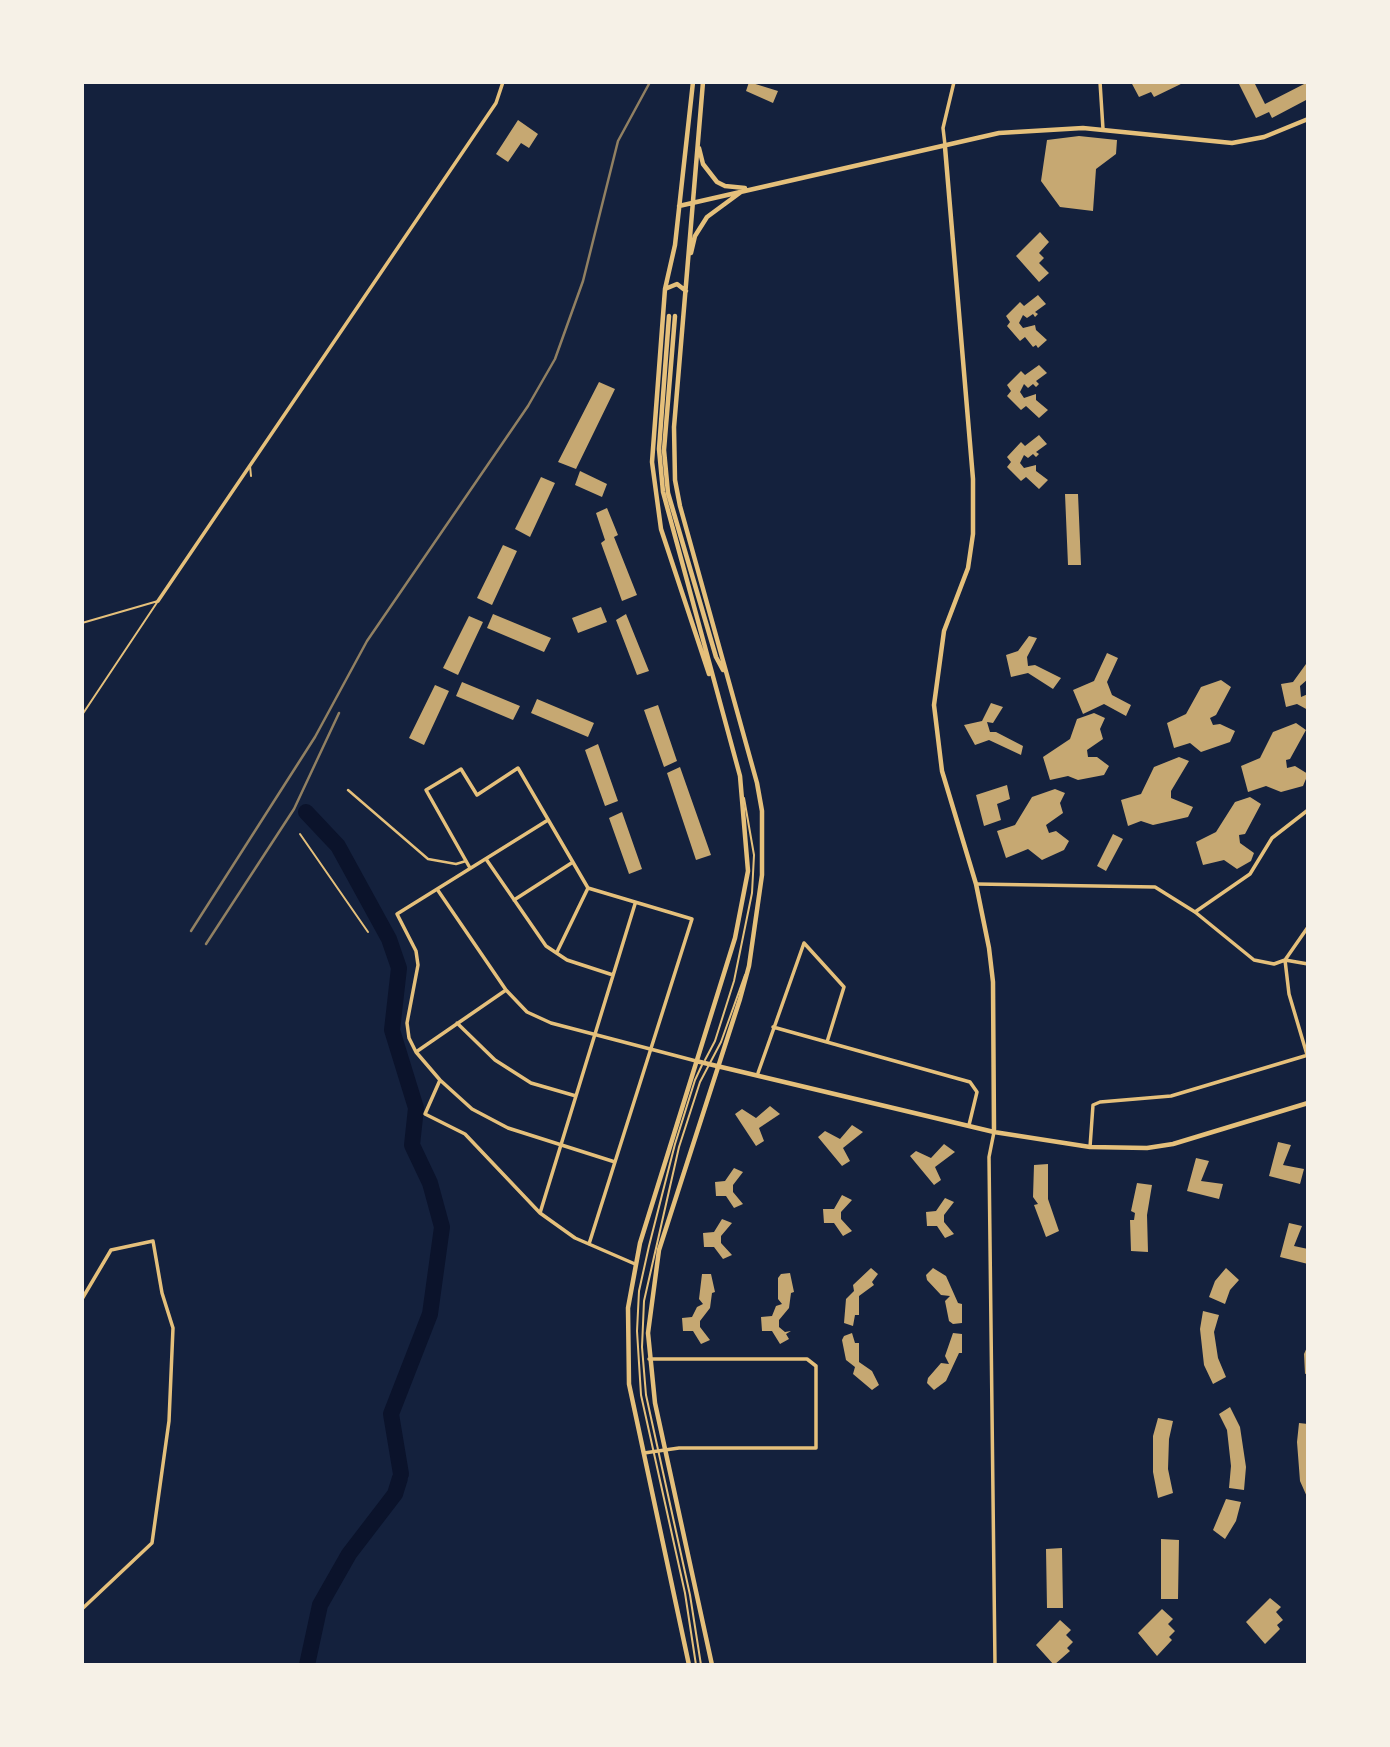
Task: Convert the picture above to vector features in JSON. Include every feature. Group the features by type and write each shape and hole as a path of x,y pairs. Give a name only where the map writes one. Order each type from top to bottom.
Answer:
{"street":[{"path":"158,601 496,103 503,82"},
{"path":"693,82 675,246 664,289 652,433 655,496 661,529 703,661 711,678"},
{"path":"704,82 691,204 674,427 675,480 757,783 762,811 762,875 749,966 659,1250 649,1309 649,1359 659,1451 712,1665"},
{"path":"954,82 943,128 973,479 974,534 968,568 944,631 934,705 942,771 976,884 993,982 994,1132 989,1157 995,1665"},
{"path":"1100,82 1103,129"},
{"path":"679,206 999,134 1103,129 1232,144 1264,137 1308,118"},
{"path":"699,126 699,151 712,177 725,186 750,188"},
{"path":"688,264 695,236 707,216 720,204 750,188"},
{"path":"664,289 677,284 686,292"},
{"path":"690,1665 643,1453 627,1362 628,1308 635,1264 735,938 746,888 748,855 743,793 711,678 709,659 669,523 663,492 659,449 672,316 664,450 668,494 716,657 726,674"},
{"path":"470,868 426,790 461,769 477,794 518,768 588,888 692,919 589,1244"},
{"path":"348,790 428,859 457,864 466,861"},
{"path":"1195,912 1250,874 1272,838 1308,810"},
{"path":"548,820 397,914 416,951 417,979 407,1023 416,1052 440,1080 472,1108 508,1128 614,1163"},
{"path":"485,859 546,946 567,960 613,975"},
{"path":"514,900 573,862"},
{"path":"976,884 1155,887 1195,912 1254,960 1274,964 1285,960 1308,964"},
{"path":"556,953 588,888"},
{"path":"437,889 506,990 538,1018 651,1050 758,1073 994,1132 1090,1147 1147,1148 1173,1144 1308,1103"},
{"path":"540,1213 635,904"},
{"path":"1090,1147 1093,1105 1100,1102 1171,1096 1307,1056 1289,994 1285,960 1308,927"},
{"path":"758,1073 804,943 844,987 827,1042"},
{"path":"416,1052 506,990"},
{"path":"457,1023 495,1060 531,1083 576,1096"},
{"path":"773,1027 970,1082 977,1092 969,1125"},
{"path":"440,1080 425,1114 465,1135 540,1213 589,1244 635,1264"},
{"path":"82,1299 111,1250 153,1241 159,1281 173,1328 169,1421 152,1543 82,1609"},
{"path":"643,1453 816,1448 816,1366 807,1359 649,1359"}],"lane":[{"path":"250,465 251,475"},
{"path":"82,624 158,601"},
{"path":"82,715 158,601"},
{"path":"696,1665 643,1372 644,1301 679,1147 734,981 752,893 754,855 743,793"},
{"path":"300,834 368,932"},
{"path":"701,1665 691,1595 659,1451 638,1373 639,1291 675,1144 695,1080 707,1063 749,966"}],"building":[{"path":"749,82 778,91 773,103 746,91"},
{"path":"1131,82 1185,82 1154,97 1151,92 1139,97"},
{"path":"1238,82 1254,82 1265,104 1308,82 1308,99 1272,118 1269,112 1256,118"},
{"path":"518,120 538,134 529,148 521,143 508,162 496,154"},
{"path":"1079,136 1117,140 1116,154 1096,169 1093,211 1060,207 1041,181 1047,140"},
{"path":"1040,232 1049,242 1039,253 1044,258 1039,263 1049,273 1039,282 1016,256"},
{"path":"1038,295 1046,304 1035,312 1038,314 1035,317 1033,314 1027,318 1023,315 1019,323 1023,328 1035,325 1036,330 1047,340 1038,348 1036,345 1033,347 1025,337 1020,341 1007,326 1010,322 1006,316 1020,302 1024,306"},
{"path":"1039,365 1047,373 1036,381 1039,384 1036,387 1033,384 1028,388 1024,384 1020,392 1024,398 1036,394 1036,400 1048,410 1039,418 1026,406 1021,410 1007,396 1011,391 1007,385 1021,371 1025,375"},
{"path":"599,382 615,389 576,469 558,462"},
{"path":"1039,435 1047,444 1036,452 1039,454 1036,457 1033,454 1028,458 1024,455 1020,463 1024,468 1036,465 1036,471 1048,480 1039,489 1026,477 1021,481 1007,467 1011,462 1007,457 1021,442 1025,446"},
{"path":"580,471 607,484 602,497 575,485"},
{"path":"541,477 555,483 530,537 515,529"},
{"path":"1065,494 1078,494 1081,565 1068,565"},
{"path":"607,508 618,535 614,537 637,595 622,601 601,543 605,540 596,513"},
{"path":"503,545 517,551 492,605 477,598"},
{"path":"601,607 607,622 578,633 572,618"},
{"path":"493,614 551,638 544,652 487,628"},
{"path":"626,614 649,671 637,675 616,620"},
{"path":"469,616 483,622 458,675 443,668"},
{"path":"1029,636 1037,638 1027,657 1028,666 1035,665 1061,678 1053,689 1028,673 1011,677 1006,655 1018,651"},
{"path":"1107,653 1118,658 1107,682 1112,695 1131,705 1126,716 1104,704 1083,714 1073,690 1094,681"},
{"path":"1306,664 1308,679 1300,686 1301,697 1308,694 1308,710 1297,704 1286,707 1281,684 1293,682"},
{"path":"1221,680 1231,687 1216,715 1210,718 1213,725 1220,724 1235,731 1230,742 1201,752 1190,743 1174,748 1167,723 1186,714 1201,687"},
{"path":"462,682 520,706 513,720 456,696"},
{"path":"435,685 449,691 424,745 409,738"},
{"path":"537,699 594,723 588,737 531,713"},
{"path":"991,703 1003,707 993,723 987,722 990,732 996,732 1023,746 1021,755 989,740 975,745 964,725 982,721"},
{"path":"658,705 677,761 664,767 644,710"},
{"path":"1094,713 1105,718 1100,729 1103,739 1087,750 1088,757 1097,757 1109,766 1104,775 1078,780 1068,776 1050,780 1043,757 1070,739 1077,719"},
{"path":"1296,723 1306,730 1290,759 1286,760 1287,768 1295,766 1308,774 1303,786 1281,792 1266,786 1248,792 1241,766 1260,758 1273,732"},
{"path":"598,744 618,801 605,806 585,750"},
{"path":"1179,757 1189,761 1171,791 1171,798 1193,807 1188,817 1153,825 1141,821 1128,826 1121,800 1141,794 1154,767"},
{"path":"680,767 711,855 696,860 667,773"},
{"path":"1007,785 1010,799 997,804 1001,820 984,826 976,795"},
{"path":"1055,789 1065,793 1060,803 1063,813 1046,825 1049,833 1056,831 1069,841 1064,850 1042,860 1028,849 1006,858 997,831 1015,825 1032,797"},
{"path":"1250,797 1261,804 1245,834 1239,835 1240,843 1254,853 1251,861 1237,869 1224,860 1203,865 1196,842 1216,832 1235,802"},
{"path":"622,812 642,869 629,874 609,818"},
{"path":"1113,834 1123,839 1106,871 1097,866"},
{"path":"770,1106 780,1114 759,1128 764,1141 756,1146 735,1114 742,1109 756,1118"},
{"path":"852,1125 863,1132 843,1148 850,1161 842,1166 818,1137 825,1131 840,1139"},
{"path":"1278,1142 1291,1145 1283,1165 1304,1169 1300,1184 1269,1176"},
{"path":"944,1144 955,1152 935,1167 941,1180 934,1185 910,1156 916,1151 931,1158"},
{"path":"1196,1158 1209,1161 1201,1181 1223,1184 1219,1199 1187,1191"},
{"path":"1048,1164 1048,1199 1059,1231 1046,1237 1034,1205 1038,1204 1033,1197 1034,1165"},
{"path":"734,1168 743,1172 733,1185 733,1192 743,1204 734,1208 726,1196 716,1196 715,1182 725,1181"},
{"path":"1137,1183 1152,1185 1147,1215 1148,1252 1131,1251 1130,1220 1134,1220 1135,1213 1131,1211"},
{"path":"842,1195 852,1200 841,1212 841,1219 852,1231 843,1236 834,1223 824,1223 823,1209 834,1209"},
{"path":"945,1198 954,1202 944,1215 944,1222 954,1234 945,1238 937,1226 927,1226 926,1212 936,1211"},
{"path":"722,1219 732,1223 721,1236 721,1243 732,1255 723,1259 714,1247 704,1247 703,1233 714,1232"},
{"path":"1289,1223 1302,1226 1294,1246 1308,1249 1308,1264 1280,1257"},
{"path":"871,1268 878,1274 872,1282 874,1285 859,1296 859,1315 855,1315 853,1326 844,1323 846,1299 854,1291 853,1285"},
{"path":"933,1268 946,1276 958,1303 962,1304 962,1323 953,1324 949,1321 945,1301 950,1296 941,1295 927,1280 926,1275"},
{"path":"1226,1268 1239,1280 1230,1290 1225,1304 1209,1297 1215,1281"},
{"path":"790,1273 794,1292 791,1293 789,1308 779,1320 779,1327 785,1332 791,1331 786,1334 789,1339 780,1344 772,1331 762,1331 761,1317 772,1316 776,1306 782,1304 778,1299 778,1278 781,1274"},
{"path":"702,1274 711,1274 715,1292 712,1293 710,1308 700,1321 700,1327 710,1340 701,1344 693,1331 683,1331 682,1318 692,1317 697,1307 703,1304 699,1299"},
{"path":"1203,1311 1219,1315 1214,1332 1218,1358 1226,1377 1213,1384 1204,1365 1200,1329"},
{"path":"852,1333 855,1343 859,1343 859,1362 872,1371 879,1385 872,1390 853,1374 855,1367 846,1360 842,1340 844,1336"},
{"path":"953,1333 962,1334 962,1353 959,1353 946,1381 934,1390 927,1383 928,1378 941,1363 949,1364 945,1356"},
{"path":"1308,1345 1308,1373 1305,1374 1304,1354"},
{"path":"1230,1407 1240,1427 1246,1467 1244,1490 1229,1488 1231,1466 1227,1430 1219,1414"},
{"path":"1158,1418 1173,1421 1169,1439 1168,1469 1173,1493 1158,1498 1153,1472 1153,1436"},
{"path":"1299,1423 1308,1424 1308,1499 1300,1481 1297,1442"},
{"path":"1226,1499 1241,1502 1236,1521 1225,1539 1213,1530"},
{"path":"1161,1539 1179,1540 1178,1599 1161,1599"},
{"path":"1062,1548 1063,1608 1047,1608 1046,1549"},
{"path":"1270,1598 1281,1607 1276,1612 1283,1620 1277,1625 1280,1629 1265,1644 1246,1622"},
{"path":"1162,1609 1173,1619 1168,1624 1175,1631 1169,1637 1172,1640 1157,1656 1138,1633"},
{"path":"1060,1620 1071,1630 1066,1635 1073,1642 1067,1648 1070,1651 1054,1665 1036,1645"}],"waterway":[{"path":"306,812 338,846 389,939 399,968 392,1030 416,1108 412,1145 430,1183 442,1227 430,1314 391,1414 401,1474"},
{"path":"307,1665 320,1605 349,1554 395,1494 400,1478"}],"railway":[{"path":"191,931 315,737 367,641 528,406 555,359 583,281 618,141 650,82"},
{"path":"206,944 294,809 339,713"}]}
